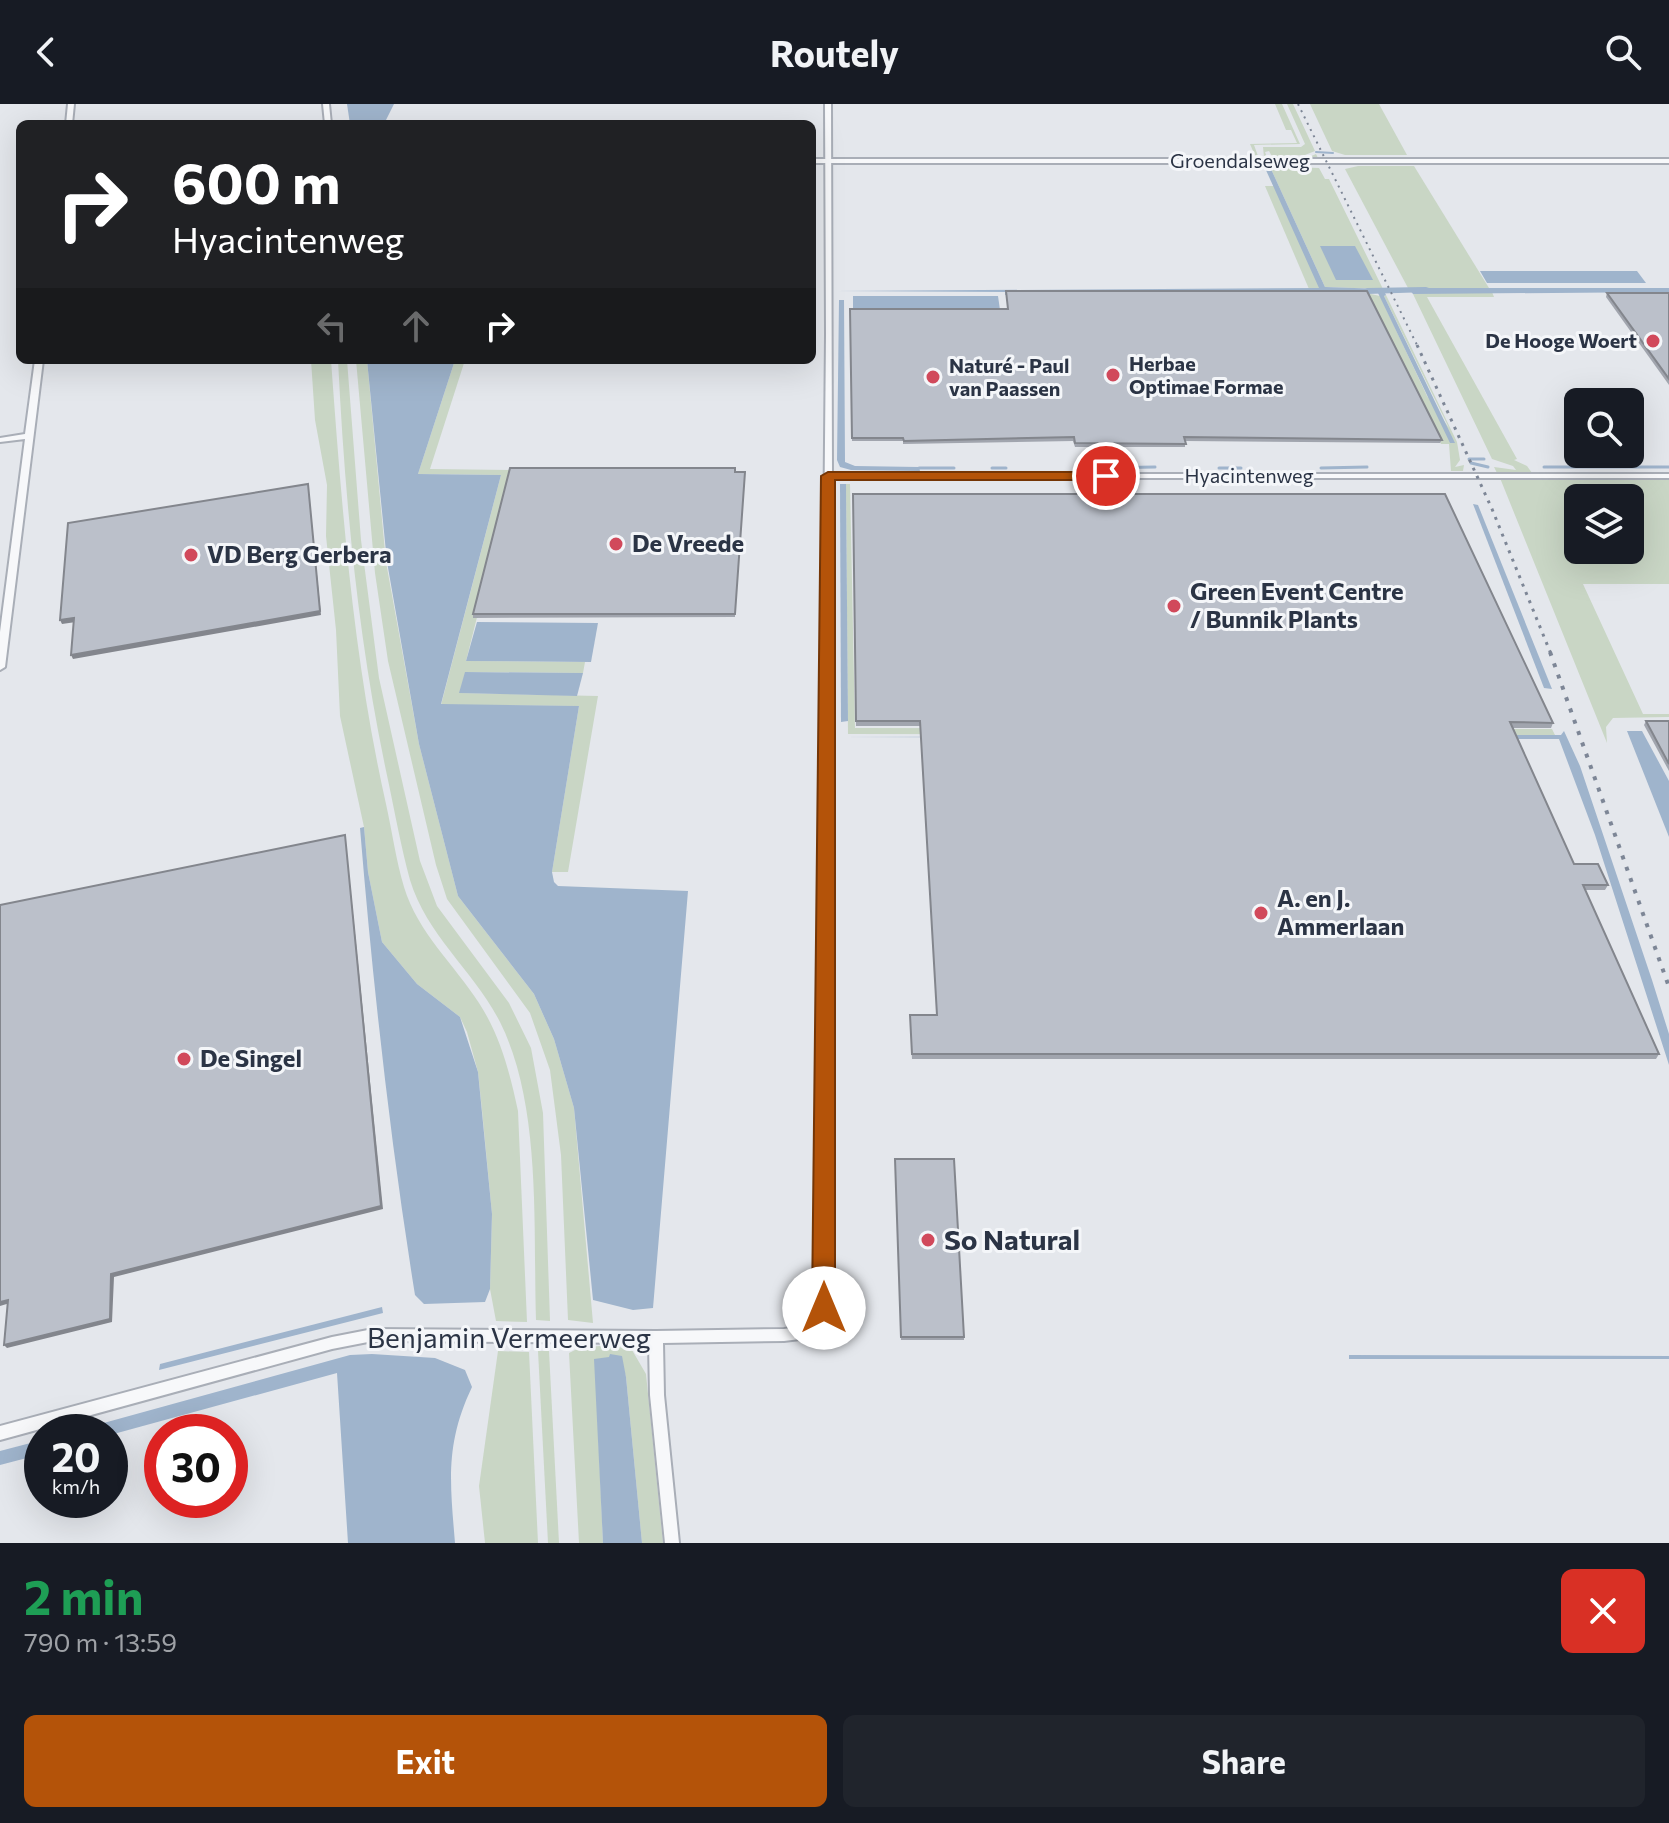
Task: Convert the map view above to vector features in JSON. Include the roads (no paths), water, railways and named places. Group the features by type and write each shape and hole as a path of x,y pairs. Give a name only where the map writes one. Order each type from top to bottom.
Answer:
{"street":[{"path":"828,104 828,476"},
{"name":"Groendalseweg","path":"816,161 1669,161"},
{"path":"0,667 38,364"},
{"path":"0,440 29,436"},
{"name":"Hyacintenweg","path":"828,476 1669,476"},
{"name":"Benjamin Vermeerweg","path":"0,1433 332,1343 373,1335 656,1337 808,1332 819,1323 824,1308 828,476"},
{"path":"656,1337 657,1395 672,1543"}],"water":[{"path":"347,104 394,104 386,120 349,120"},
{"path":"1267,167 1271,169 1325,287 1383,289 1455,443 1450,443 1378,293 1005,295 1005,292 837,291 1319,288"},
{"path":"1320,246 1355,246 1373,280 1336,280"},
{"path":"1480,271 1637,271 1646,283 1487,283"},
{"path":"1408,288 1669,288 1669,292 1413,294"},
{"path":"853,296 998,296 1000,310 853,310"},
{"path":"839,300 844,300 845,462 855,466 919,467 920,471 851,470 840,467 837,460"},
{"path":"367,364 454,364 418,474 501,475 441,704 579,706 552,872 554,882 558,886 688,891 653,1308 633,1310 593,1300 574,1108 554,1039 534,994 458,896 419,744 387,562"},
{"path":"840,484 846,484 848,721 841,722"},
{"path":"1473,504 1478,505 1552,689 1544,688"},
{"path":"477,622 598,623 591,662 466,661"},
{"path":"465,672 583,673 577,696 459,693"},
{"path":"1564,731 1580,766 1669,1034 1669,1065 1595,835 1559,739 841,737 1561,735"},
{"path":"1627,731 1642,731 1669,781 1669,837"},
{"path":"364,827 368,872 382,942 417,984 460,1017 478,1072 492,1214 490,1289 485,1302 424,1304 415,1295 377,1004 360,828"},
{"path":"382,1307 383,1313 159,1370 160,1364"},
{"path":"610,1354 622,1356 626,1377 642,1543 603,1543 594,1359 609,1357"},
{"path":"350,1355 435,1358 465,1370 472,1387 453,1445 455,1543 348,1543 337,1373 187,1414 144,1414 144,1426 128,1430 128,1416"},
{"path":"1349,1355 1669,1356 1669,1359 1349,1359"},
{"path":"24,1445 24,1459 0,1465 0,1451"}],"waterway":[{"path":"1316,152 1333,153"},
{"path":"1367,291 1426,290"},
{"path":"1469,459 1484,459"},
{"path":"1471,463 1488,467"},
{"path":"1099,468 1155,467"},
{"path":"1321,468 1367,467"},
{"path":"1544,467 1669,467"},
{"path":"919,468 954,468"},
{"path":"992,468 1006,468"},
{"path":"1219,468 1241,468"}],"railway":[{"path":"1298,104 1418,347"},
{"path":"1417,345 1492,509 1551,654"},
{"path":"1550,652 1669,987"}],"place":[{"name":"De Hooge Woert","path":"1653,341"},
{"name":"Herbae Optimae Formae","path":"1113,375"},
{"name":"Naturé - Paul van Paassen","path":"933,377"},
{"name":"De Vreede","path":"616,544"},
{"name":"VD Berg Gerbera","path":"191,555"},
{"name":"Green Event Centre / Bunnik Plants","path":"1174,606"},
{"name":"A. en J. Ammerlaan","path":"1261,913"},
{"name":"De Singel","path":"184,1059"},
{"name":"So Natural","path":"928,1240"}]}
